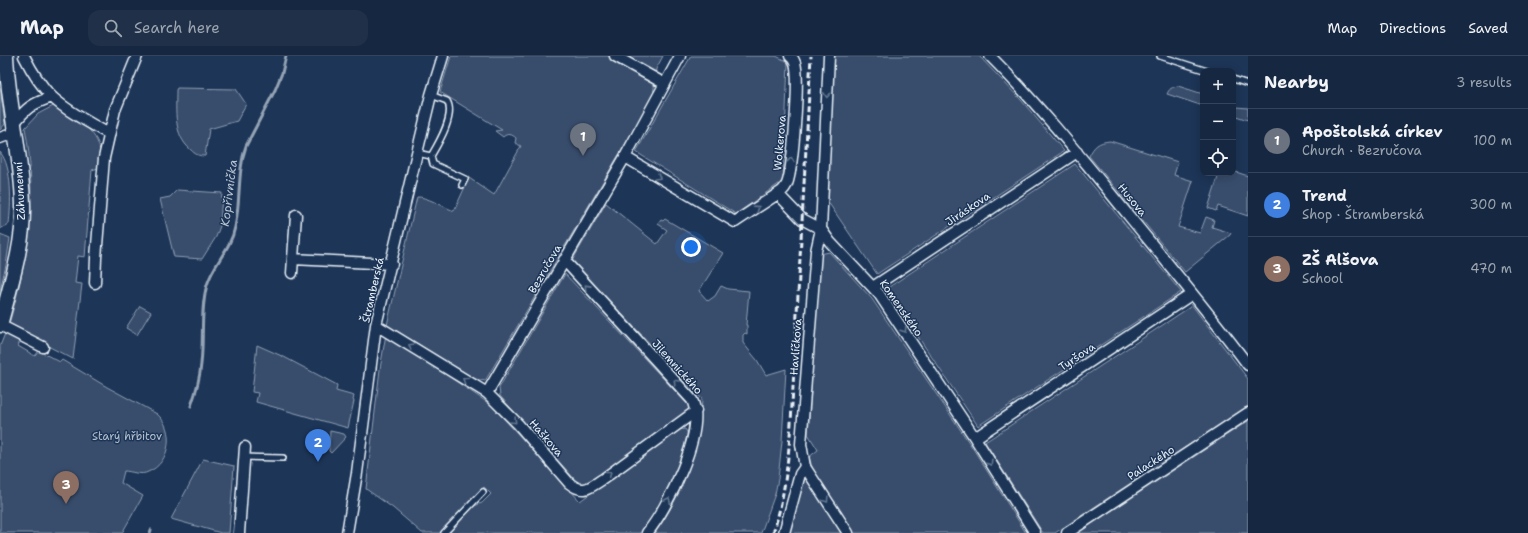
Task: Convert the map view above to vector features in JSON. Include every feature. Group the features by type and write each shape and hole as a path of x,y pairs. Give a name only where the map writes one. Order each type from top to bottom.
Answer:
{"main road":[{"name":"Záhumenní","path":"0,325 14,273 22,221 21,174 7,84 6,56"}],"street":[{"path":"24,56 38,80 52,97 80,117 109,134"},
{"path":"95,283 102,170 115,110 137,56"},
{"name":"Štramberská","path":"347,533 357,473 376,325 392,264 431,95 443,56"},
{"path":"615,56 665,84"},
{"name":"Bezručova","path":"487,393 624,157 680,56"},
{"path":"778,194 802,219 821,230 828,56"},
{"name":"Husova","path":"990,56 1077,152 1248,365"},
{"name":"Wolkerova","path":"624,157 736,222 778,194 787,184 792,160 796,73 795,64 791,57"},
{"path":"0,138 14,129 29,106 52,97"},
{"name":"Jiráskova","path":"873,287 1077,152"},
{"path":"292,273 296,215"},
{"name":"Komenského","path":"821,230 830,242 879,294 1035,533"},
{"name":"Havlíčkova","path":"821,230 816,251 801,444 804,467 848,533"},
{"path":"293,259 392,264"},
{"name":"Jilemnického","path":"564,260 692,400 696,411 691,443 684,463 668,502 647,533"},
{"name":"Tyršova","path":"974,438 1192,294"},
{"name":"Záhumenní","path":"0,325 43,347"},
{"name":"Haškova","path":"376,325 487,393 518,424 574,488 583,490 603,478 696,411"},
{"name":"Palackého","path":"1067,533 1248,413"},
{"path":"239,533 245,452"},
{"name":"Havlíčkova","path":"784,533 800,474 804,467"}],"lane":[{"path":"1160,56 1200,69"},
{"path":"1236,80 1248,84"},
{"path":"431,95 447,101 450,110 442,137 431,156 433,164 465,179 462,185"},
{"path":"417,153 431,156"},
{"path":"245,452 283,458"},
{"path":"444,533 484,492"}],"green space":[{"path":"451,56 663,56 656,69 653,97 485,381 475,379 387,325 417,197 430,200 454,211 469,178 494,195 521,146 515,143 516,138 511,135 503,137 495,131 502,130 440,92"},
{"path":"691,56 776,56 788,62 783,181 736,214 636,152"},
{"path":"834,56 979,56 1021,100 1064,151 877,274 826,199"},
{"path":"1178,86 1200,93 1200,105 1167,94 1171,88"},
{"path":"0,88 5,124 0,130"},
{"path":"177,88 236,89 246,104 237,121 209,129 205,156 194,153 185,144 178,130 176,114"},
{"path":"57,104 90,131 95,137 100,154 98,168 92,170 85,257 78,256 75,283 82,284 73,359 11,327 9,324 21,276 29,227 31,177 25,128 38,114"},
{"path":"1236,107 1248,108 1248,120 1236,116"},
{"path":"1110,141 1178,162 1174,175 1193,181 1178,227 1200,233 1206,217 1214,220 1212,227 1231,233 1230,235 1185,272 1089,156 1097,145 1102,142"},
{"path":"0,152 7,167 9,177 10,207 9,224 0,229"},
{"path":"1075,164 1181,292 978,426 886,289"},
{"path":"1236,172 1248,176 1248,216 1218,206 1216,211 1208,208 1218,176 1236,176"},
{"path":"177,190 222,193 220,226 216,237 202,259 174,257 160,199 170,197"},
{"path":"606,203 657,244 667,230 658,224 661,220 663,221 665,219 723,253 699,291 708,301 715,296 721,286 728,289 749,291 746,325 747,334 745,333 743,335 743,343 757,360 766,375 786,369 782,441 778,479 775,494 761,533 655,533 682,486 694,452 701,417 702,399 572,261"},
{"path":"0,234 10,238 0,290"},
{"path":"829,252 872,299 972,447 1026,533 854,533 813,470 809,457 818,450 808,434 820,254"},
{"path":"565,274 691,408 584,485 579,484 500,396 499,388"},
{"path":"1191,304 1248,379 1248,406 1055,533 1043,533 985,442 1190,307"},
{"path":"140,306 151,312 137,335 126,328"},
{"name":"Starý hřbitov","path":"6,331 20,341 18,346 35,356 39,351 60,362 62,360 107,387 157,414 163,420 168,437 168,445 166,454 162,461 156,468 145,473 124,471 121,483 143,496 122,533 0,533 0,346"},
{"path":"386,334 491,405 580,501 678,430 685,429 688,436 685,449 675,475 643,533 449,533 474,506 482,503 491,494 484,487 440,533 422,533 393,508 366,489 380,369"},
{"path":"257,345 284,357 337,385 336,391 354,396 348,428 256,402 258,393 252,392"},
{"path":"1248,421 1248,533 1078,533"},
{"path":"330,431 344,434 346,437 331,453 329,451"},
{"path":"203,459 234,466 229,533 221,533 171,519"},
{"path":"807,478 843,533 788,533 804,479"}],"waterway":[{"name":"Kopřivnička","path":"191,406 198,385 202,354 203,314 207,285 213,270 233,235 237,217 241,166 246,146 275,90 282,73 286,56"}],"railway":[{"path":"773,533 783,492 791,423 811,56"}],"place":[{"name":"Apoštolská církev","path":"583,156"},
{"name":"Trend","path":"318,462"},
{"name":"ZŠ Alšova","path":"66,504"}]}
